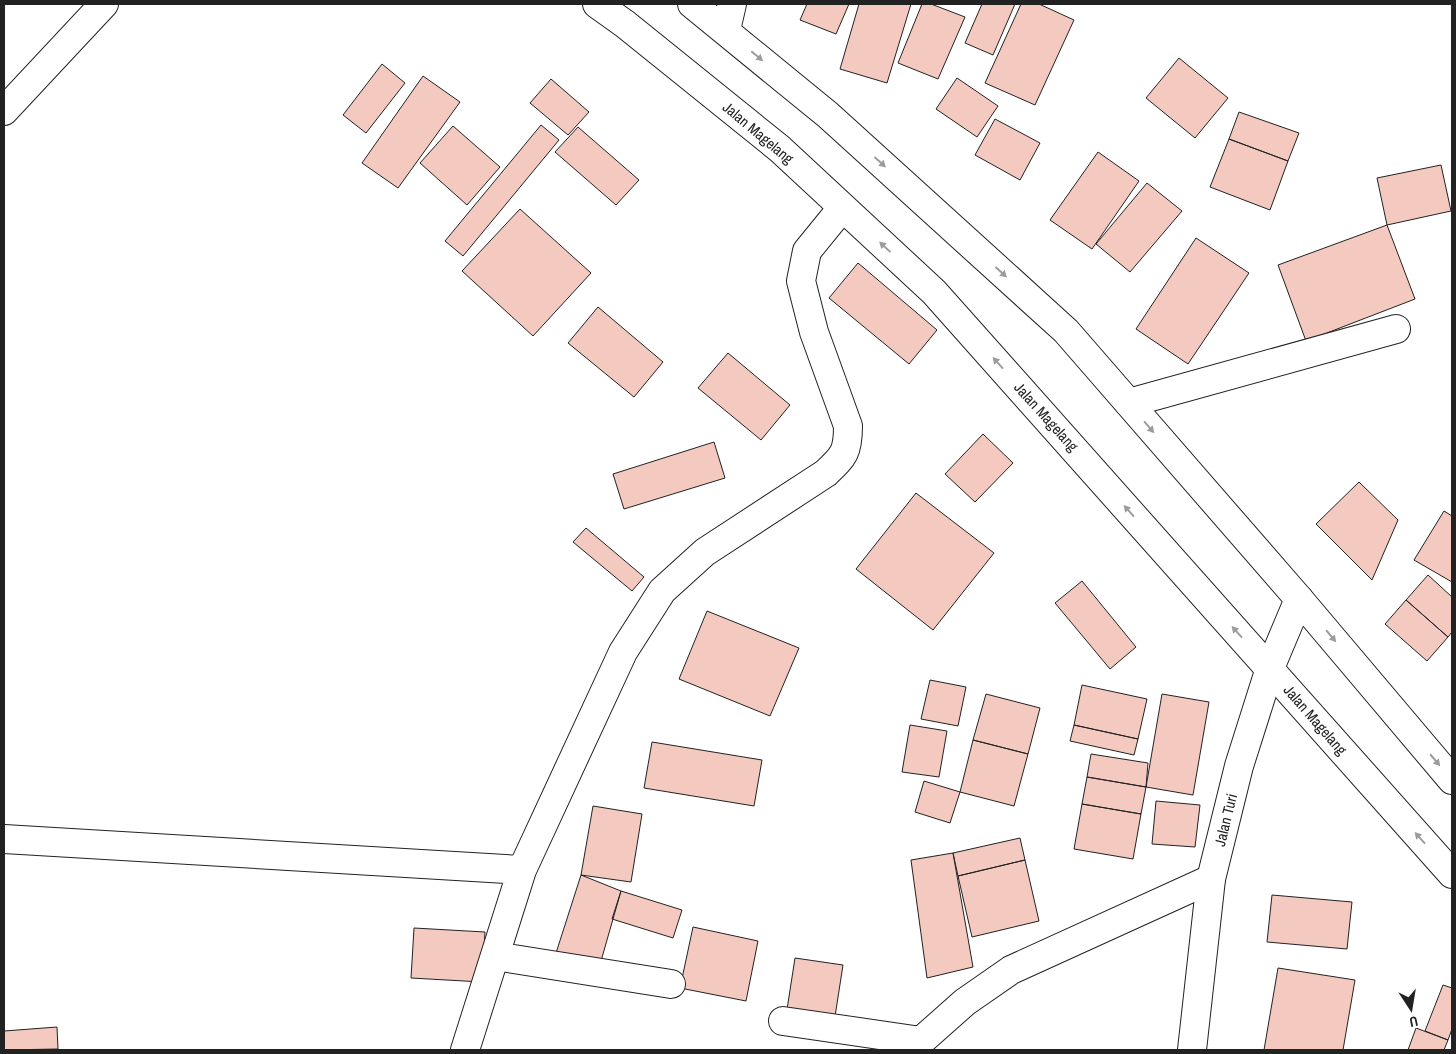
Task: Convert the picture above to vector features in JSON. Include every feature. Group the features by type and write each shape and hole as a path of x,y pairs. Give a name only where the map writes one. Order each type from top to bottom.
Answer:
{"main road":[{"path":"4,111 104,4"},
{"name":"Jalan Magelang","path":"596,4 625,24 780,149 934,292 1452,874"},
{"path":"692,4 828,115 1066,332 1299,599 1452,780"},
{"path":"726,30 732,4"},
{"path":"465,1050 522,870 623,652 662,591 704,552 826,473 842,458 848,443 848,426 814,332 801,282 807,250 842,208"},
{"path":"1129,403 1396,329"},
{"name":"Jalan Turi","path":"1192,1050 1211,879 1239,766 1270,668 1299,599"},
{"path":"4,839 522,870"},
{"path":"783,1021 919,1046 965,1002 1011,970 1211,879"},
{"path":"495,956 671,984"}],"building":[{"path":"807,4 849,4 836,34 800,20"},
{"path":"859,4 911,4 887,83 840,69"},
{"path":"922,4 931,4 965,17 938,79 898,63"},
{"path":"982,4 1015,4 993,55 965,43"},
{"path":"1021,4 1039,4 1074,20 1035,105 985,83"},
{"path":"1179,58 1228,98 1195,138 1146,98"},
{"path":"382,64 405,83 366,133 343,115"},
{"path":"423,76 460,102 398,188 362,163"},
{"path":"957,78 998,106 977,137 936,109"},
{"path":"551,79 589,112 568,135 530,103"},
{"path":"1239,112 1299,133 1288,161 1229,139"},
{"path":"995,119 1040,143 1020,180 975,155"},
{"path":"541,125 559,140 463,256 445,241"},
{"path":"453,126 500,167 467,205 420,163"},
{"path":"578,127 639,180 616,205 555,152"},
{"path":"1229,139 1288,161 1270,210 1210,187"},
{"path":"1098,152 1139,181 1092,249 1050,220"},
{"path":"1441,165 1451,211 1387,225 1377,178"},
{"path":"1147,183 1182,211 1130,272 1096,244"},
{"path":"520,209 591,273 533,336 462,271"},
{"path":"1387,225 1415,299 1306,341 1278,265"},
{"path":"1196,238 1249,273 1188,364 1136,329"},
{"path":"858,263 937,330 909,364 829,298"},
{"path":"598,307 663,362 634,397 568,343"},
{"path":"728,353 790,405 761,440 698,388"},
{"path":"983,434 1013,463 975,502 945,474"},
{"path":"714,442 725,478 624,509 613,474"},
{"path":"1359,482 1398,520 1372,580 1316,524"},
{"path":"916,493 994,553 933,630 856,569"},
{"path":"1444,511 1452,516 1452,582 1414,560"},
{"path":"586,528 644,577 632,591 573,542"},
{"path":"1428,575 1452,597 1452,632 1448,637 1406,600"},
{"path":"1082,581 1136,647 1110,669 1055,603"},
{"path":"1406,600 1448,637 1427,661 1385,624"},
{"path":"707,611 799,648 770,716 679,679"},
{"path":"930,680 966,687 958,726 921,719"},
{"path":"1082,685 1147,699 1138,739 1074,725"},
{"path":"986,694 1040,708 1028,754 973,740"},
{"path":"1162,694 1209,702 1193,795 1146,787"},
{"path":"910,725 947,731 939,777 902,772"},
{"path":"1074,725 1138,739 1134,755 1070,741"},
{"path":"973,740 1028,754 1014,806 960,792"},
{"path":"652,742 762,760 754,806 644,788"},
{"path":"1091,754 1148,763 1146,787 1087,777"},
{"path":"1087,777 1146,787 1141,814 1082,804"},
{"path":"924,781 960,792 950,823 915,812"},
{"path":"1156,801 1200,805 1195,847 1152,844"},
{"path":"1082,804 1141,814 1133,859 1074,849"},
{"path":"593,806 642,814 631,882 581,875"},
{"path":"1020,838 1025,860 958,876 953,853"},
{"path":"953,853 973,967 927,978 911,860"},
{"path":"1025,860 1039,921 972,937 958,876"},
{"path":"581,875 621,891 601,961 556,953"},
{"path":"621,891 682,910 673,938 612,919"},
{"path":"1272,895 1352,902 1347,949 1267,942"},
{"path":"693,927 758,941 746,1001 680,988"},
{"path":"414,928 485,932 482,982 411,978"},
{"path":"795,958 843,965 834,1023 786,1016"},
{"path":"1278,968 1355,980 1343,1050 1264,1050"},
{"path":"1443,985 1452,988 1452,1029 1448,1040 1425,1031"},
{"path":"57,1027 58,1049 4,1050 4,1031"},
{"path":"1416,1028 1448,1040 1444,1050 1408,1050"}]}
